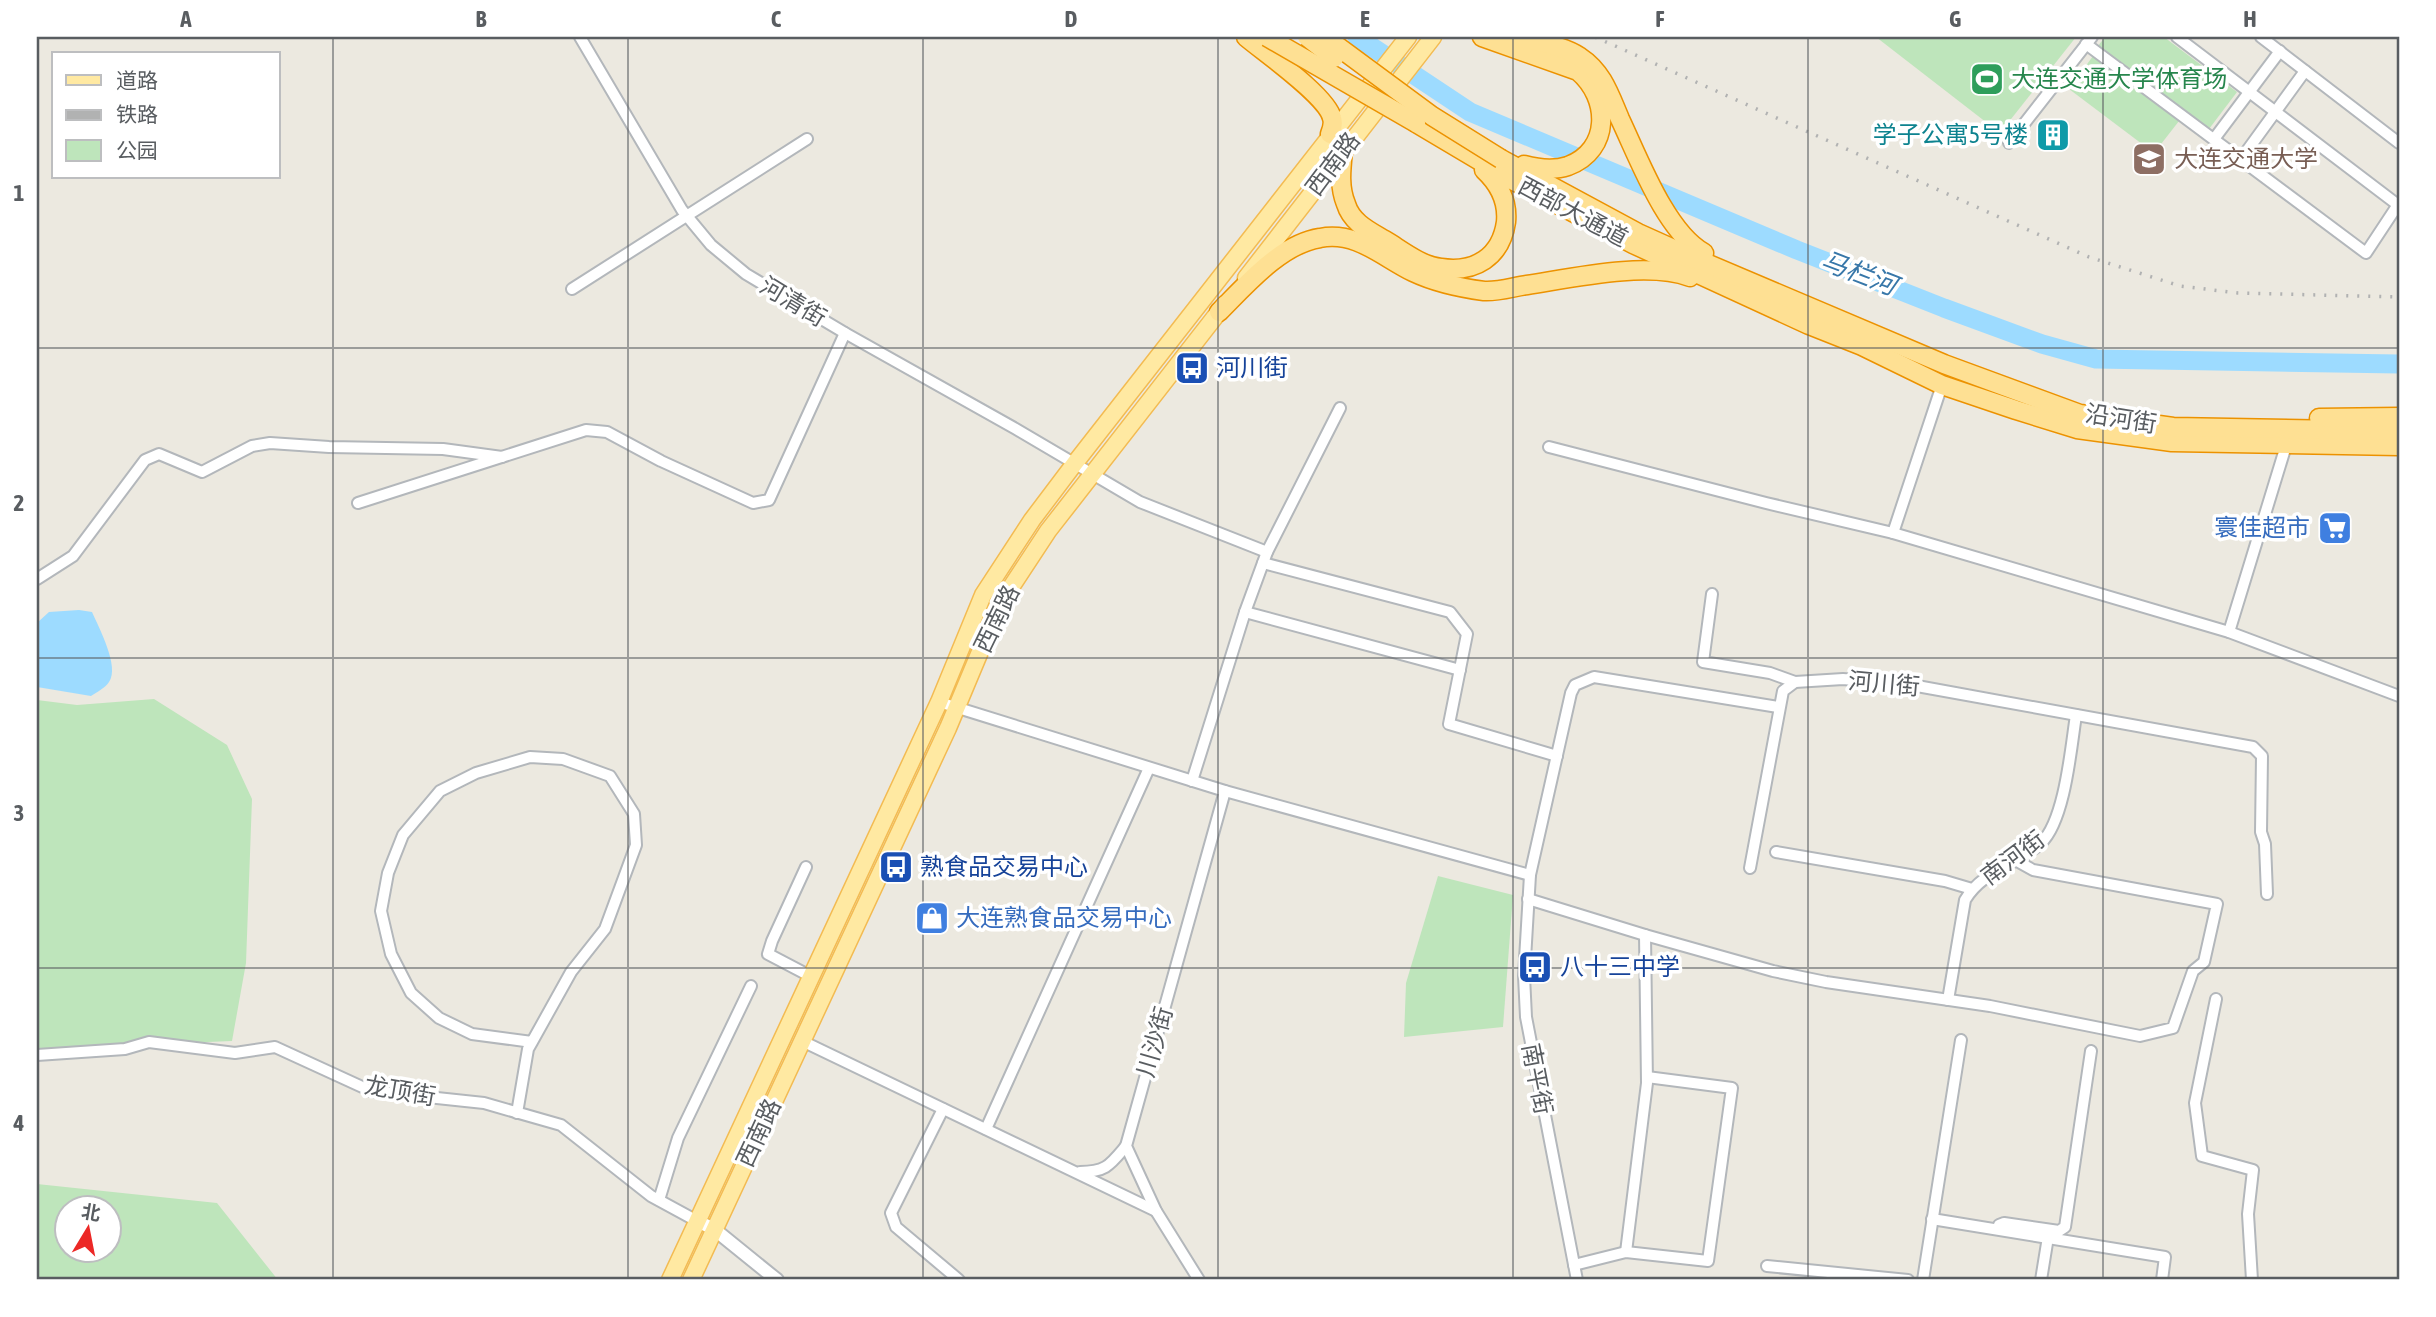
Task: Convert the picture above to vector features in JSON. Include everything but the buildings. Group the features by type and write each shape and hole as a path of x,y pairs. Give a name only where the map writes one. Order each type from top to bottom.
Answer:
{"highway":[{"path":"1246,37 1320,98 1332,117 1330,134"},
{"path":"1267,37 1416,123"},
{"name":"西部大通道","path":"1307,37 1416,123 1512,180 1633,244 1809,325 1862,346"},
{"name":"西部大通道","path":"1325,37 1432,116 1501,159 1638,233 1859,328"},
{"path":"1482,37 1578,71 1589,82 1601,106 1602,120 1597,137 1590,150 1577,161 1565,167 1543,170 1501,159"},
{"path":"1519,37 1580,56 1596,71 1608,88 1670,222 1684,240 1700,252 1798,303"},
{"path":"1343,152 1340,181 1346,206 1355,221 1422,263 1441,269 1466,267 1483,261 1497,251 1504,234 1506,206 1498,184 1461,150"},
{"path":"1219,312 1286,251 1307,240 1325,237 1349,238 1377,249 1413,272 1456,286 1488,291 1633,271 1681,274 1809,325"},
{"name":"沿河街","path":"1859,328 1944,364 2080,414 2173,427 2399,430"},
{"name":"沿河街","path":"1862,346 1942,385 2077,429 2172,442 2399,446"},
{"path":"2080,414 2243,418 2399,416"},
{"path":"2190,442 2399,454"}],"main road":[{"name":"西南路","path":"670,1280 939,702 983,595 1032,520 1075,463 1408,37"},
{"name":"西南路","path":"691,1280 957,708 1000,604 1048,531 1433,37"}],"street":[{"name":"河清街","path":"580,37 686,215 711,246 746,274 1140,502 1265,558 1450,612 1467,634 1449,724 1557,756"},
{"path":"2009,144 2089,40 2214,139 2366,253 2399,204 2177,37"},
{"path":"2261,37 2399,143"},
{"path":"2214,139 2280,51"},
{"path":"2241,159 2305,71"},
{"path":"572,289 807,139"},
{"path":"358,503 586,430 607,432 661,461 753,503 769,500 845,333"},
{"path":"1893,533 1942,385"},
{"path":"1192,781 1245,612 1265,558 1340,408"},
{"path":"37,579 73,556 145,460 159,454 202,472 252,446 270,443 443,449 505,457"},
{"path":"1549,447 1893,533 2229,632 2399,696"},
{"path":"2229,632 2285,449"},
{"path":"1712,594 1703,662 1770,673 1795,682"},
{"path":"1245,612 1460,670"},
{"path":"939,702 1225,791 1530,875 1575,685 1594,677 1778,707"},
{"name":"河川街","path":"1795,682 1843,679 1916,686 2253,747 2262,756 2261,832 2265,844 2267,894"},
{"path":"1750,869 1778,707 1783,691 1795,682"},
{"name":"南河街","path":"1948,1000 1965,900 1972,889 1995,870 2043,842 2058,819 2076,715"},
{"path":"517,1113 528,1049 532,1042 571,972 605,929 636,845 634,814 610,776 563,758 530,757 476,773 440,791 403,835 388,873 382,911 391,954 411,993 439,1018 472,1034 532,1042"},
{"path":"986,1129 1149,768"},
{"name":"川沙街","path":"1126,1146 1225,791"},
{"path":"1776,852 1945,881 1972,889"},
{"path":"1528,899 1645,936 1773,971 1826,982 1948,1000 2140,1036 2173,1028 2193,971 2204,962 2217,904 2034,870 2015,860"},
{"path":"806,867 768,954 810,976"},
{"name":"南平街","path":"1530,875 1524,976 1526,1017 1577,1280"},
{"path":"1626,1252 1647,1077 1645,936"},
{"path":"659,1200 678,1138 751,986"},
{"path":"2216,999 2195,1102 2202,1156 2252,1170 2248,1214 2252,1280"},
{"path":"1923,1280 1961,1040"},
{"path":"802,1041 1156,1211"},
{"name":"龙顶街","path":"37,1055 125,1049 149,1042 236,1053 275,1046 371,1091 484,1103 561,1125 659,1200 697,1221"},
{"path":"1992,1229 2004,1223 2059,1231 2065,1227 2091,1051"},
{"path":"1574,1265 1626,1252 1708,1261 1732,1088 1647,1077"},
{"path":"943,1109 891,1213 896,1227 959,1280"},
{"path":"1074,1172 1096,1172 1108,1167 1126,1146 1156,1211 1199,1280"},
{"path":"1932,1219 2165,1257 2162,1280"},
{"path":"697,1221 714,1229 777,1280"},
{"path":"2041,1280 2048,1237"},
{"path":"1767,1266 1908,1280"}],"green space":[{"name":"大连交通大学体育场","path":"1876,37 2076,37 2000,133"},
{"path":"2105,37 2164,37 2237,92 2209,129 2098,46"},
{"path":"2093,56 2179,121 2154,153 2069,89"},
{"path":"154,699 227,745 252,799 246,963 232,1041 37,1049 37,700 77,705"},
{"path":"1438,876 1513,895 1503,1027 1404,1037 1406,983"},
{"path":"37,1184 217,1203 278,1280 37,1280"}],"water":[{"path":"49,612 92,612 103,637 112,667 109,682 91,696 37,687 37,623"}],"waterway":[{"name":"马栏河","path":"1357,37 1470,112 1797,250 2042,344 2096,359 2399,364"}],"railway":[{"path":"1595,37 2089,257 2180,286 2238,293 2399,297"}],"place":[{"name":"大连交通大学体育场","path":"1987,79"},
{"name":"学子公寓5号楼","path":"2053,135"},
{"name":"大连交通大学","path":"2149,159"},
{"name":"河川街","path":"1192,368"},
{"name":"寰佳超市","path":"2335,528"},
{"name":"熟食品交易中心","path":"896,867"},
{"name":"大连熟食品交易中心","path":"932,918"},
{"name":"八十三中学","path":"1535,967"}]}
